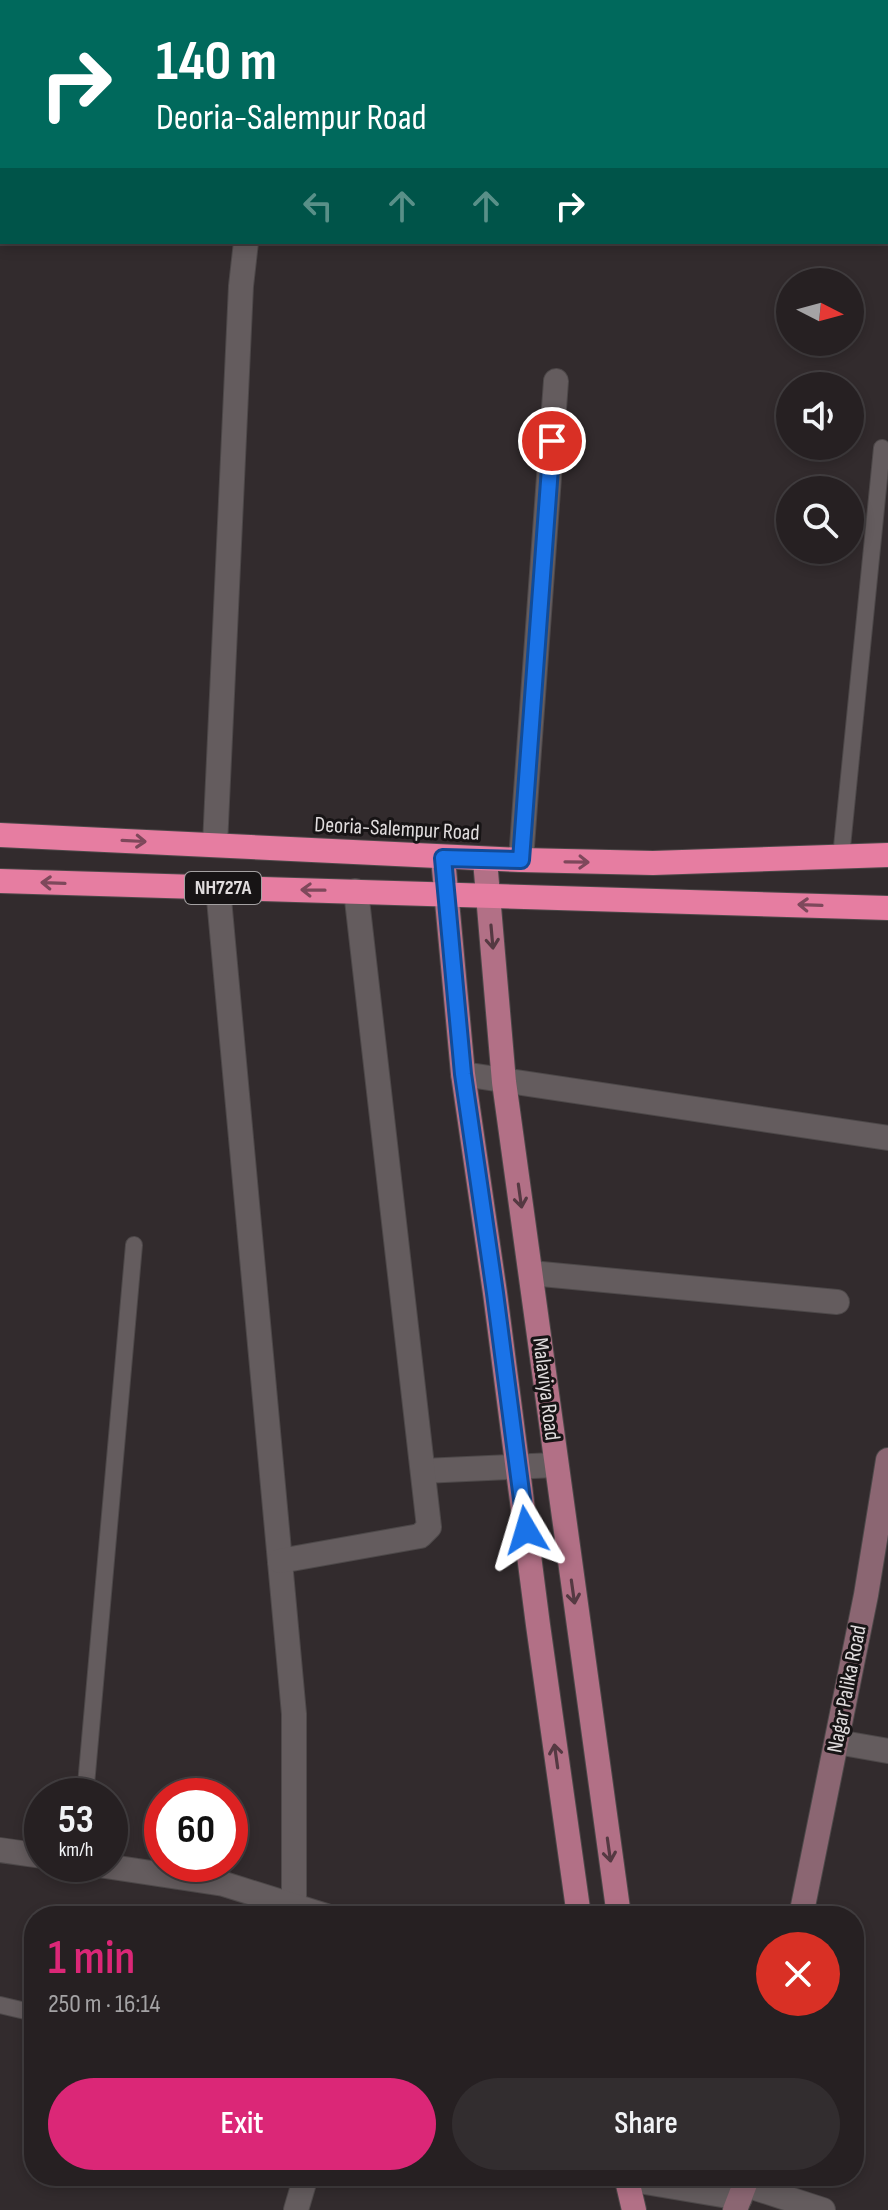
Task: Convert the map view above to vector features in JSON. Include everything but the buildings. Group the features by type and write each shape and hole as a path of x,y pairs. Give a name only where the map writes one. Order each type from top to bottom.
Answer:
{"highway":[{"name":"Deoria-Salempur Road","path":"0,835 485,860 653,863 888,855"},
{"name":"NH727A","path":"0,881 888,908"}],"main road":[{"name":"Malaviya Road","path":"443,858 463,1074 578,1906"},
{"name":"Malaviya Road","path":"485,860 504,1082 618,1906"},
{"path":"634,2210 637,2186"},
{"path":"640,2186 644,2210"}],"street":[{"path":"215,845 241,286 246,244"},
{"path":"521,860 556,381"},
{"path":"218,888 295,1748 294,1905"},
{"path":"280,1561 420,1536 429,1527 356,891"},
{"path":"463,1074 888,1138"},
{"path":"531,1273 837,1302"},
{"name":"Nagar Palika Road","path":"803,1906 837,1742 888,1460"},
{"path":"423,1471 555,1465"},
{"path":"837,1742 888,1751"},
{"path":"0,1850 24,1853"},
{"path":"128,1869 224,1884 297,1906"},
{"path":"296,2210 303,2186"},
{"path":"697,2186 742,2192 823,2210"}],"lane":[{"path":"841,857 882,448"},
{"path":"87,1778 134,1245"},
{"path":"0,2005 24,2011"}],"route":[{"path":"526,1530 463,1074 443,858 521,860 552,441"}]}
